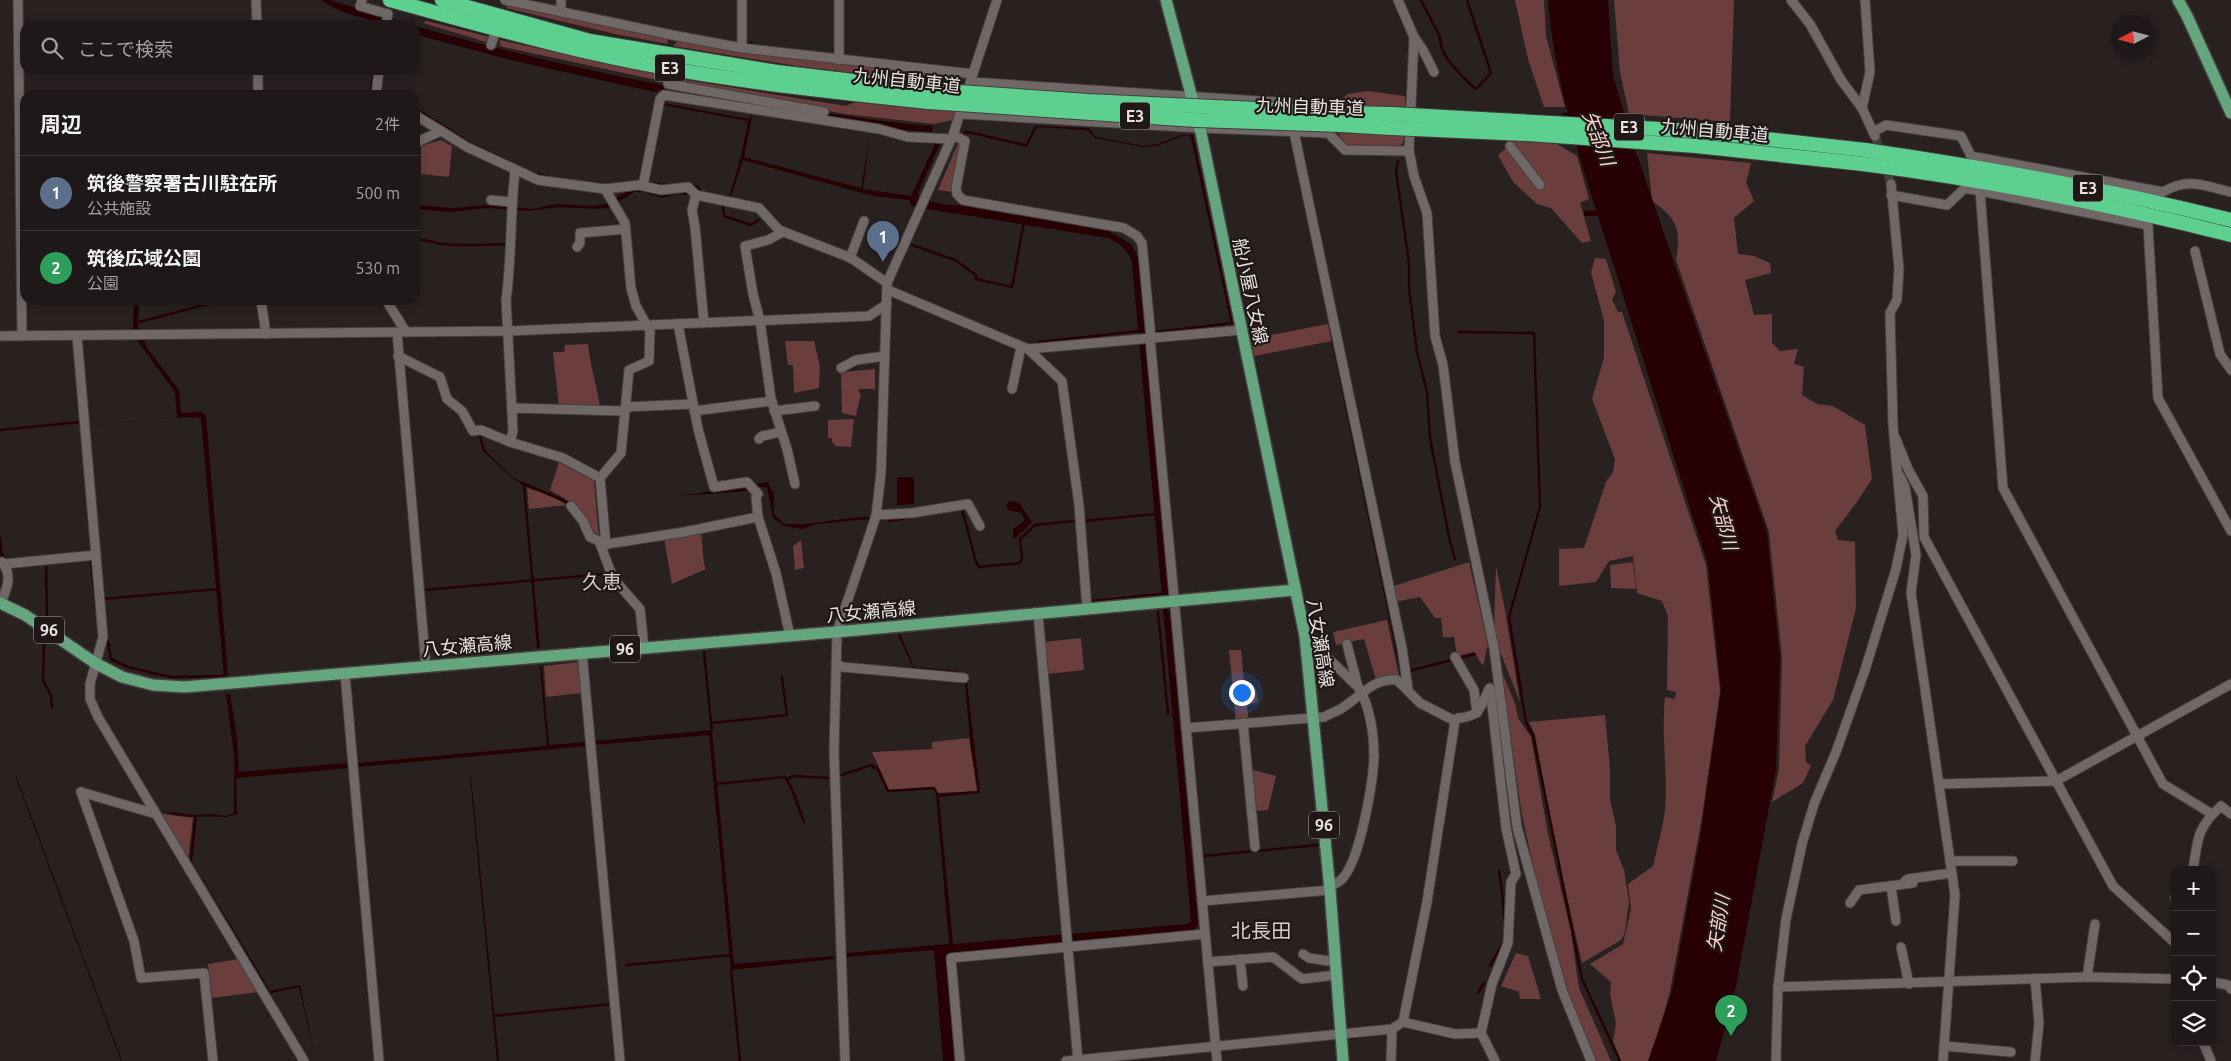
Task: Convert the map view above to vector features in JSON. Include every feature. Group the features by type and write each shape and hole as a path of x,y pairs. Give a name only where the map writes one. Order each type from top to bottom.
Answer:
{"highway":[{"name":"九州自動車道","path":"390,0 589,52 775,85 930,96 1088,101 1391,121 1529,134 1864,157 2060,182 2231,220"},
{"name":"九州自動車道","path":"442,0 590,41 930,96"},
{"name":"九州自動車道","path":"1959,170 2231,234"}],"main road":[{"name":"船小屋八女線","path":"1166,0 1200,128 1295,590"},
{"path":"2178,0 2231,112"},
{"name":"八女瀬高線","path":"0,603 48,629 95,663 122,677 153,685 184,687 837,632 1295,590 1305,636 1314,718 1330,888 1343,1061"}],"street":[{"path":"18,0 20,168"},
{"path":"256,0 257,20"},
{"path":"362,0 360,6 388,14 387,20"},
{"path":"561,0 561,12"},
{"path":"742,0 742,48"},
{"path":"839,0 839,60"},
{"path":"845,1061 834,751 837,632 876,515 881,473 888,287 920,209 954,138 997,0"},
{"path":"1398,0 1414,37 1434,72"},
{"path":"1791,0 1810,24 1840,80 1862,108 1874,134 1886,125 1961,136 1971,156 2163,192 2174,186 2189,182 2231,192"},
{"path":"1862,108 1870,72 1865,0"},
{"path":"504,3 561,12 742,48 972,78 1193,98 1323,105 1328,133 1345,150 1409,151"},
{"path":"1414,37 1409,151 1414,176 1427,213 1435,336 1443,365 1455,462 1494,648 1517,827 1562,990 1592,1061"},
{"path":"258,75 258,90"},
{"path":"377,90 378,75"},
{"path":"668,84 824,112"},
{"path":"643,186 660,99 664,95 879,129 908,137 954,138 964,141 956,188 957,194 963,200 1124,228 1137,236 1142,243 1151,338 1167,602 1186,728 1217,1061"},
{"path":"962,114 1200,128 1328,133"},
{"path":"420,117 467,147 515,171 538,180 605,189 643,186 661,190 688,187 696,195 759,208 778,230 850,258 888,287 1024,348 1062,381 1079,505 1086,609"},
{"path":"420,141 442,131"},
{"path":"1294,132 1402,648 1408,689"},
{"path":"1510,146 1540,185"},
{"path":"510,442 513,431 506,300 509,281 511,202 515,171"},
{"path":"1776,1061 1778,987 1786,919 1802,844 1814,804 1836,752 1865,670 1896,569 1903,535 1894,437 1890,313 1897,300 1899,269 1891,184"},
{"path":"1891,195 1948,205 1965,188 2148,225 2158,398 2231,531"},
{"path":"605,189 626,223 632,288 636,306 650,331 649,361 629,370 621,453 600,478 603,545 613,578 640,609 644,647"},
{"path":"1980,191 2003,488 2163,784 2212,814"},
{"path":"696,195 692,210 704,323"},
{"path":"491,200 511,202"},
{"path":"850,258 864,222"},
{"path":"576,247 580,243 580,233 626,229"},
{"path":"783,232 768,240 745,246 760,322 774,411 787,449 795,484"},
{"path":"2195,251 2220,354 2231,370"},
{"path":"0,336 508,331 647,324 760,322 869,316 887,304"},
{"path":"22,305 22,336"},
{"path":"262,305 266,334"},
{"path":"388,305 401,332 398,356 426,667"},
{"path":"678,324 694,407 714,487 747,482 758,494 756,497 758,516 776,573 790,636"},
{"path":"1024,348 1242,330"},
{"path":"77,336 103,637 90,684 90,700 98,717 304,1061"},
{"path":"1012,389 1024,348"},
{"path":"398,356 440,377 447,399 462,411 473,431 481,430 510,442 564,458 600,478"},
{"path":"841,368 856,360 885,356"},
{"path":"512,408 625,409 694,407 772,401"},
{"path":"774,411 815,406"},
{"path":"760,439 762,436 780,432"},
{"path":"1894,437 1900,446 1908,469 1923,496 1924,537 2113,886 2171,939"},
{"path":"1897,469 1905,487 1916,555 1911,593 1955,896 1943,1061"},
{"path":"876,515 912,513 968,504 980,526"},
{"path":"571,506 584,521 590,538 599,541 603,545"},
{"path":"603,545 684,532 758,516"},
{"path":"2,563 96,554"},
{"path":"0,603 9,582 9,572 2,563"},
{"path":"1038,614 1078,1060"},
{"path":"1305,636 1360,690"},
{"path":"1202,901 1330,888 1342,879 1353,859 1365,816 1374,757 1371,727 1347,644"},
{"path":"582,652 620,1061"},
{"path":"1455,657 1474,690 1477,714"},
{"path":"836,663 842,666 964,678"},
{"path":"345,674 379,1061"},
{"path":"1186,728 1324,716 1343,708 1360,690 1385,679 1397,680 1420,703 1455,721"},
{"path":"1940,784 2056,781 2231,684"},
{"path":"1403,1022 1427,902 1455,721 1458,718 1477,714 1490,688 1506,828 1516,874 1511,882 1508,943 1492,984 1481,1033 1495,1061"},
{"path":"1243,724 1255,847"},
{"path":"156,814 81,792 134,941 141,978 204,973 212,1061"},
{"path":"2193,866 2196,844 2202,826 2221,806 2231,814"},
{"path":"1950,861 2013,861"},
{"path":"1850,903 1858,890 1910,884 1905,881 1952,873"},
{"path":"1891,886 1896,921"},
{"path":"2087,977 2095,924"},
{"path":"960,1061 951,958 1206,934"},
{"path":"1901,948 1909,984"},
{"path":"1303,954 1309,958 1329,961"},
{"path":"1208,962 1273,956 1302,979 1336,975"},
{"path":"1240,959 1243,986"},
{"path":"1778,987 2087,977 2171,979"},
{"path":"2035,979 2039,1023 2035,1061"},
{"path":"2216,983 2230,987"},
{"path":"1066,1061 1216,1048 1392,1029 1403,1022 1455,1034 1481,1033"},
{"path":"1391,1061 1392,1029"},
{"path":"1944,1046 2011,1052"},
{"path":"2205,1046 2211,1061"}],"shaded area":[{"path":"1515,0 1544,0 1546,36 1565,107 1544,107 1528,59"},
{"path":"1614,0 1734,0 1730,122 1629,114 1620,72"},
{"path":"508,4 667,36 668,44 615,34 506,8"},
{"path":"426,21 490,37 486,42 423,23"},
{"path":"679,39 849,64 955,75 963,78 962,82 910,77 905,79 797,66 673,46"},
{"path":"500,40 666,76 661,81 503,47 500,45"},
{"path":"673,78 846,106 855,102 957,111 953,120 934,124 845,114 678,83"},
{"path":"1367,91 1405,96 1406,108 1343,105 1343,98 1348,94"},
{"path":"1339,133 1404,135 1403,143 1398,147 1350,148 1341,144"},
{"path":"441,140 452,146 449,177 421,174 421,146"},
{"path":"1516,140 1557,144 1577,156 1589,199 1580,203 1591,241 1582,243 1551,208 1537,204 1513,182 1498,155"},
{"path":"958,143 961,145 953,192 938,190"},
{"path":"1647,153 1751,163 1746,182 1754,201 1734,218 1738,254 1754,256 1770,263 1771,273 1745,280 1754,315 1772,314 1772,343 1780,351 1798,349 1794,364 1804,367 1802,395 1817,404 1833,406 1865,425 1872,479 1835,531 1838,540 1855,542 1856,608 1833,700 1805,746 1806,762 1811,766 1803,783 1772,802 1779,769 1782,658 1769,532 1676,260 1678,241 1676,226 1661,207 1652,201"},
{"path":"1595,258 1606,259 1616,292 1612,299 1618,312 1622,312 1706,565 1720,691 1701,823 1670,991 1651,1061 1621,1061 1613,1041 1616,1024 1610,994 1611,982 1590,964 1623,944 1631,909 1628,884 1653,866 1661,831 1666,795 1665,697 1675,699 1676,692 1667,690 1668,616 1662,601 1637,593 1633,556 1609,561 1596,582 1559,586 1559,549 1584,548 1606,482 1613,472 1615,459 1592,399 1604,358 1604,321 1591,272"},
{"path":"1328,324 1332,341 1254,356 1251,339"},
{"path":"785,341 814,341 820,366 819,388 794,393 793,365 788,365"},
{"path":"588,344 600,407 559,407 553,352 564,352 565,345"},
{"path":"875,369 875,389 859,389 859,393 861,393 856,416 842,413 841,372"},
{"path":"854,419 851,447 836,446 832,442 832,438 828,438 828,420"},
{"path":"559,462 594,481 599,539 591,536 585,520 571,503 550,490"},
{"path":"527,488 550,495 567,505 529,509"},
{"path":"701,530 706,569 672,584 664,538"},
{"path":"801,540 804,568 795,570 793,546"},
{"path":"1469,562 1488,644 1483,666 1474,652 1457,656 1454,637 1443,637 1441,618 1435,618 1420,597 1394,602 1391,587"},
{"path":"1633,562 1636,589 1611,588 1610,565"},
{"path":"1496,566 1520,702 1499,649 1494,627"},
{"path":"1387,620 1399,676 1376,680 1364,639 1336,645 1333,632"},
{"path":"1081,638 1084,670 1047,674 1043,642"},
{"path":"1229,650 1241,650 1245,690 1256,689 1258,702 1247,705 1249,721 1236,722"},
{"path":"579,662 582,693 546,697 544,666"},
{"path":"1500,668 1515,703 1518,718 1531,737 1548,834 1571,932 1579,988 1611,1061 1595,1061 1563,979 1539,893 1522,815"},
{"path":"1605,715 1610,769 1610,800 1616,826 1616,850 1624,870 1629,901 1625,932 1621,940 1582,963 1553,836 1535,735 1529,722"},
{"path":"969,738 977,791 938,793 934,787 889,790 872,752 932,749 932,742"},
{"path":"1247,768 1276,776 1268,810 1252,811"},
{"path":"163,814 193,818 188,860 162,817"},
{"path":"1516,953 1528,956 1541,999 1520,999 1519,992 1501,986"},
{"path":"238,959 258,992 212,998 208,964"}],"water":[{"path":"321,0 330,0 396,20 365,18 330,6"},
{"name":"矢部川","path":"1548,0 1608,0 1613,76 1636,152 1767,532 1780,658 1776,769 1736,986 1716,1061 1648,1061 1672,991 1700,838 1721,691 1708,565 1598,216 1584,216 1584,211 1596,210 1566,106 1555,52"},
{"path":"420,27 499,49 670,87 866,119 932,126 933,132 857,124 643,87 551,67 420,32"},
{"path":"663,103 748,119 752,116 744,157 861,188 870,135 863,189 911,196 936,142 940,144 918,193 919,197 945,205 958,205 1108,231 1130,243 1138,257 1198,925 1193,931 950,954 957,1061 943,1061 934,950 847,957 847,953 949,944 936,794 978,791 971,749 965,684 961,683 960,674 913,668 898,635 900,634 914,667 958,671 962,674 964,682 967,683 980,793 939,797 953,944 1187,924 1191,921 1132,262 1123,247 1108,238 914,207 909,203 910,200 873,196 743,160 730,200 697,193 690,195 676,194 663,198 643,192 634,192 608,208 596,209 559,207 528,211 487,208 450,212 420,209 420,205 454,208 488,205 532,209 555,204 594,206 606,204 630,190 637,189 662,196 676,192 700,191 729,197 741,157 748,121 663,105"},
{"path":"1035,126 1089,128 1096,137 1144,146 1157,144 1182,135 1193,136 1183,136 1157,146 1143,147 1095,138 1087,130 1037,127 1027,147 967,133 965,136 962,135 965,130 1026,144"},
{"path":"134,305 139,305 138,326 147,348 179,390 181,413 202,412 206,416 228,676 224,677 201,419 182,417 154,419 177,417 175,392 136,339 133,326"},
{"path":"480,433 485,450 511,476 524,483 525,486 540,648 537,648 523,485 511,477 483,451 478,434"},
{"path":"897,477 914,477 914,504 897,505"},
{"path":"768,482 774,495 774,514 784,524 805,524 858,517 869,517 869,519 817,524 802,529 784,526 773,518 767,487 759,487 749,491 680,496"},
{"path":"1010,501 1018,502 1032,522 1015,539 1013,538 1013,529 1025,520 1021,513 1008,510 1006,505"},
{"path":"540,667 542,667 549,745 586,742 586,746 358,767 358,763 547,746"},
{"path":"226,694 230,694 237,737 239,772 349,763 349,768 236,778 237,814 227,817 197,817 192,863 190,860 194,817 175,815 162,811 226,816 234,813 234,755"},
{"path":"712,730 734,964 834,956 834,959 731,970 709,735 594,745 594,741"},
{"path":"471,777 499,1061 497,1061"},
{"path":"17,778 122,1061 121,1061"},
{"path":"197,869 270,991 300,985 316,1061 299,987 271,993 268,991"}],"waterway":[{"path":"1421,0 1440,37 1443,52 1447,59 1475,89"},
{"path":"1467,0 1491,73 1476,89"},
{"path":"420,34 516,60 656,91"},
{"path":"371,90 373,75"},
{"path":"420,112 470,143 501,158"},
{"name":"矢部川","path":"1563,114 1570,114"},
{"path":"1155,332 1232,323 1192,136 1190,136"},
{"path":"1398,161 1396,171 1409,263 1409,289 1417,352 1427,392 1430,438 1455,559"},
{"path":"533,173 549,177"},
{"path":"649,183 666,185"},
{"path":"691,185 698,187 700,191"},
{"path":"723,206 724,216 751,225 758,220"},
{"path":"912,245 955,260 976,275 976,279 1012,287 1024,222"},
{"path":"420,240 443,244 507,244"},
{"path":"135,323 204,305"},
{"path":"1038,342 1140,331"},
{"path":"1331,332 1403,680"},
{"path":"1458,332 1534,333 1540,507 1509,617 1526,723 1533,735 1582,979 1620,1061"},
{"path":"0,430 80,422 80,425"},
{"path":"522,483 567,502"},
{"path":"960,509 962,509 979,567 1020,563 1022,559 1020,539 1035,525 1074,521"},
{"path":"1083,521 1156,514"},
{"path":"889,521 912,517"},
{"path":"0,538 1,553 6,560"},
{"path":"91,561 96,607"},
{"path":"46,565 47,616"},
{"path":"424,590 606,574"},
{"path":"102,599 218,589"},
{"path":"1091,598 1091,601 1162,594"},
{"path":"1158,612 1168,714"},
{"path":"107,637 111,659 128,667 171,677 226,676"},
{"path":"44,638 43,680 51,696 52,707"},
{"path":"704,652 711,722"},
{"path":"1409,671 1475,654"},
{"path":"712,730 711,723 787,715 782,677"},
{"path":"841,775 872,765 874,768 877,767 888,791 934,788 937,794"},
{"path":"786,779 795,776 828,778"},
{"path":"716,784 785,777 792,789 804,822"},
{"path":"1203,856 1318,845"},
{"path":"1499,871 1505,925"},
{"path":"1490,966 1502,945"},
{"path":"627,965 732,955"},
{"path":"731,970 740,1061"},
{"path":"1478,993 1484,983"},
{"path":"494,1016 611,1004"},
{"path":"1351,1038 1389,1033"},
{"path":"1212,1055 1213,1061"}],"tunnel":[{"path":"1875,136 1891,184"}],"place":[{"name":"筑後警察署古川駐在所","path":"883,262"},
{"name":"筑後広域公園","path":"1731,1036"}],"district":[{"name":"久恵","path":"602,581"},
{"name":"北長田","path":"1261,930"}]}
